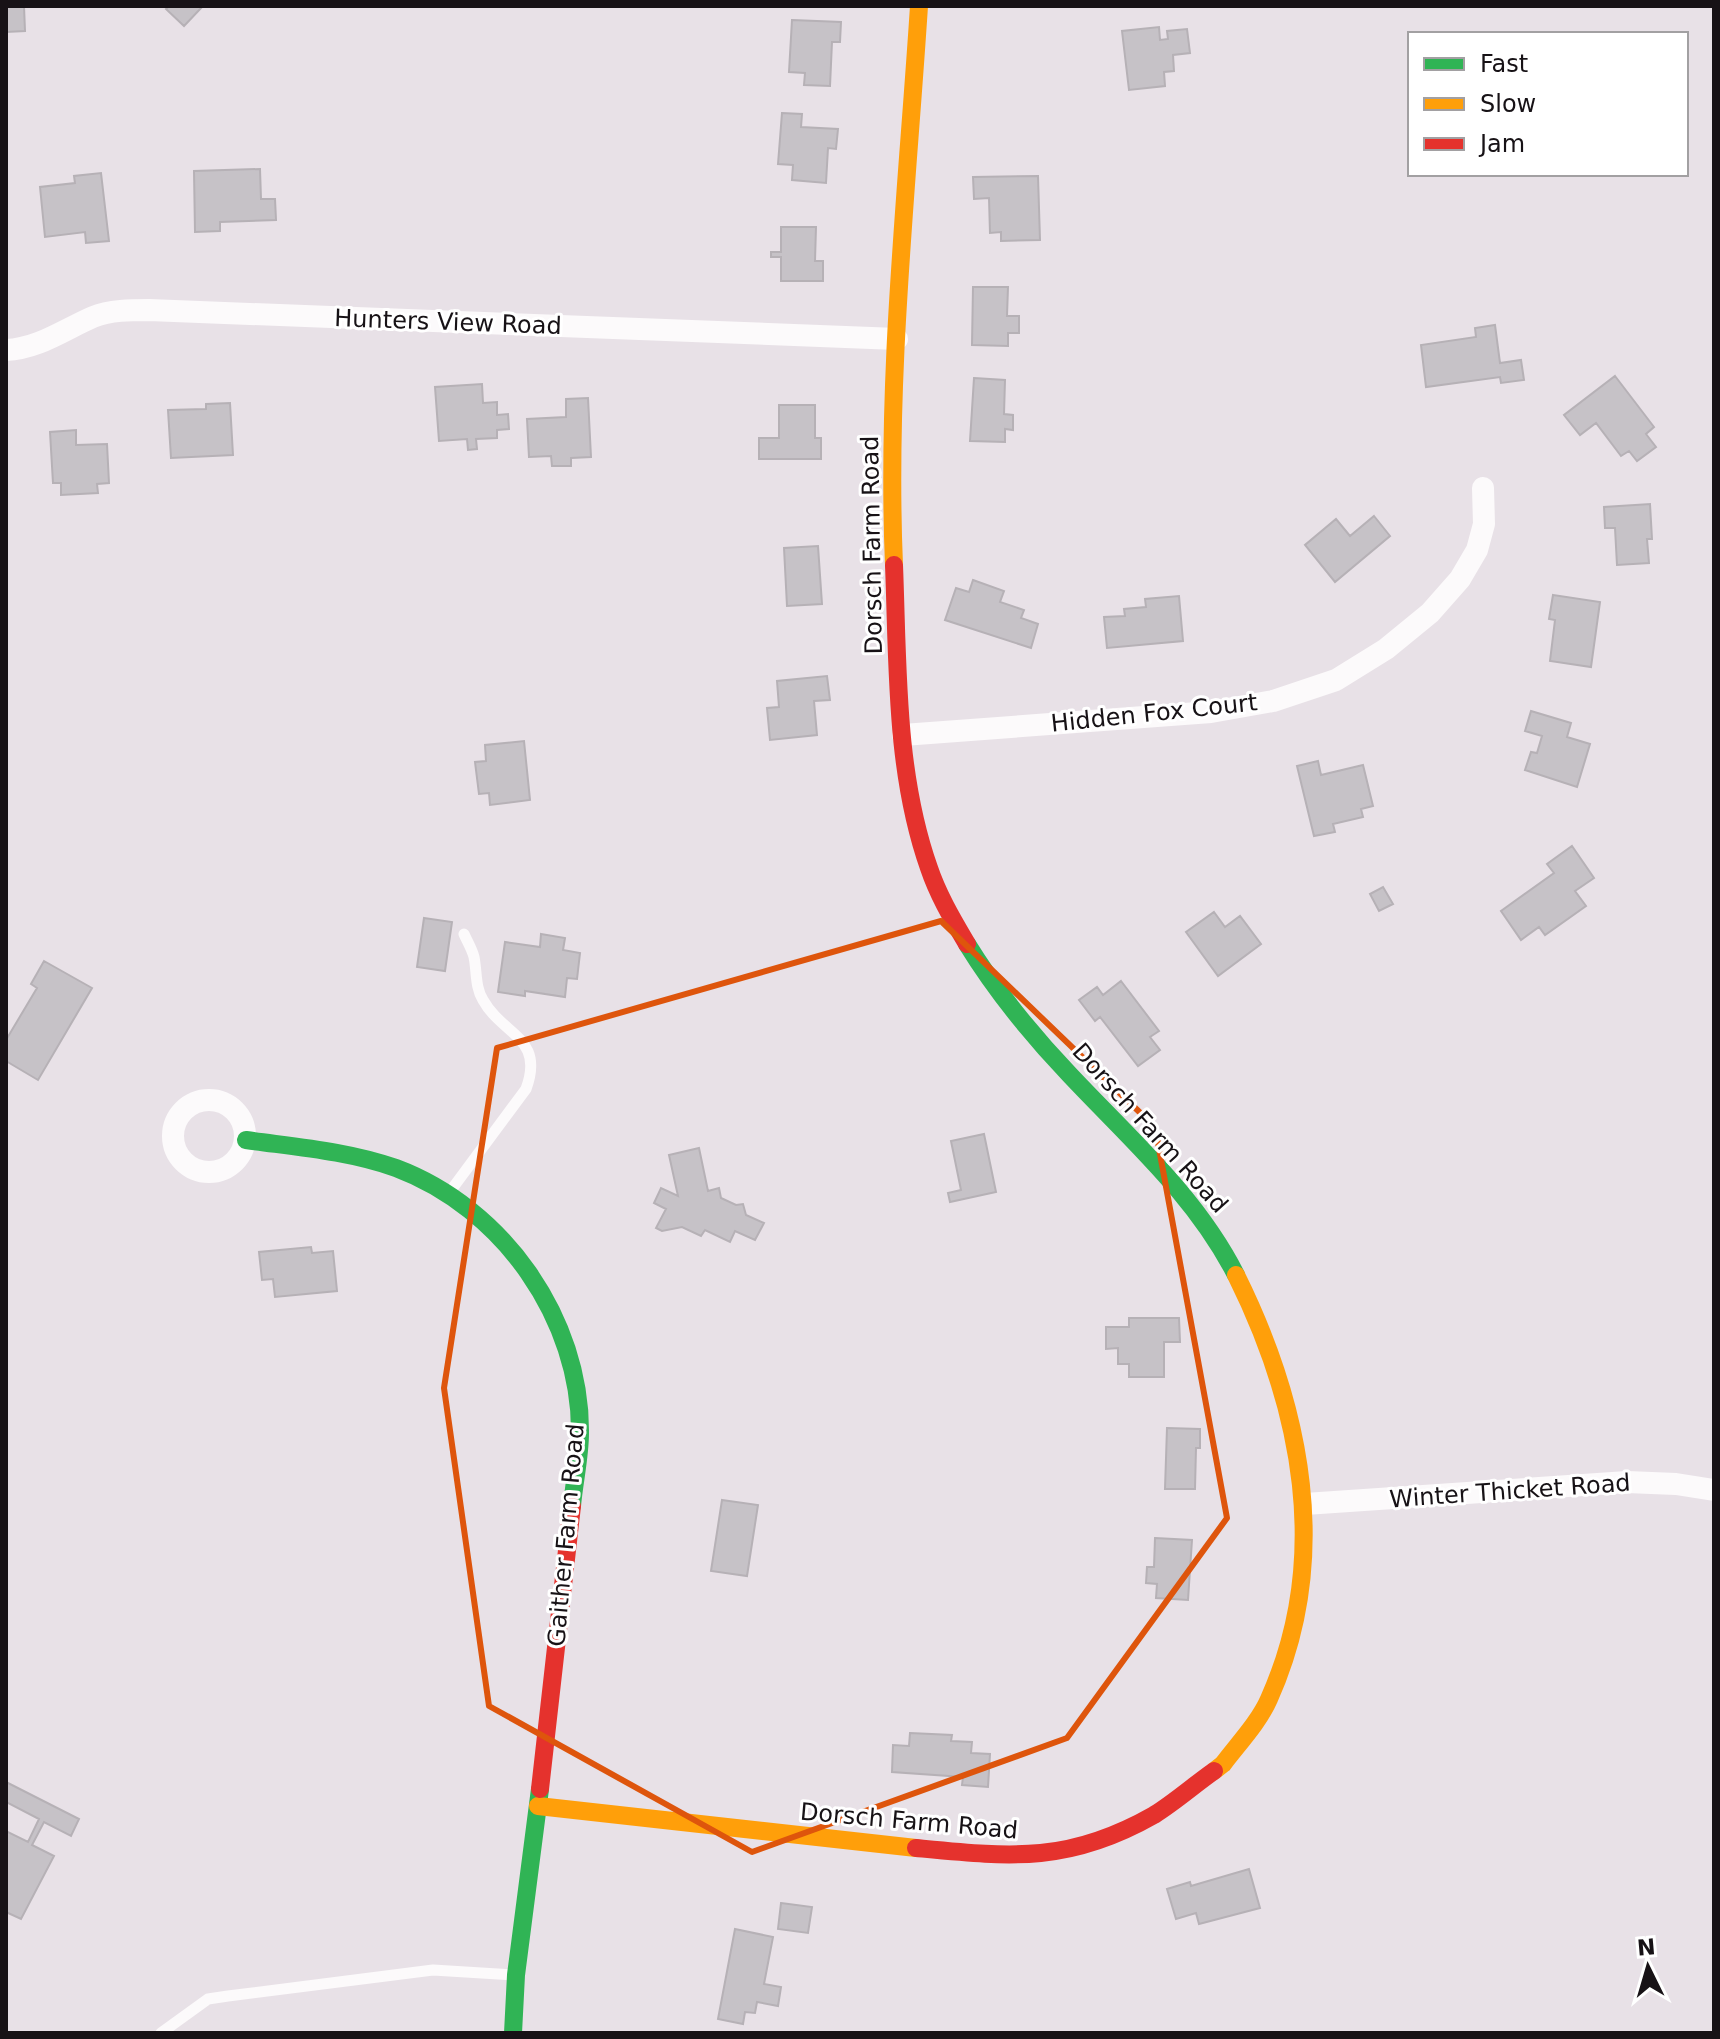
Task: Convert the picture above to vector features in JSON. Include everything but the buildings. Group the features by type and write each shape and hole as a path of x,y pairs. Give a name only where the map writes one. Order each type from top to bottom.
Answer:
{"street":[{"name":"Dorsch Farm Road","path":"538,1806 929,1851 1031,1856 1076,1849 1119,1834 1172,1805 1221,1767 1263,1713 1286,1666 1298,1623 1306,1574 1305,1504 1280,1375 1255,1310 1222,1248 1179,1190 1064,1070 1012,1006 963,937 931,876 914,821 903,735 893,553 892,444 919,6"},
{"name":"Hunters View Road","path":"6,350 38,343 97,316 123,310 897,339"},
{"name":"Hidden Fox Court","path":"903,735 1211,712 1273,701 1336,680 1386,649 1430,613 1460,579 1477,550 1484,524 1483,488"},
{"name":"Gaither Farm Road","path":"246,1140 371,1161 412,1175 448,1195 487,1224 519,1261 548,1306 568,1349 580,1433 516,1975 513,2033"},
{"name":"Winter Thicket Road","path":"1305,1504 1627,1482 1676,1484 1714,1490"}],"lane":[{"path":"448,1195 526,1089 532,1072 530,1055 523,1041 485,1005 481,997 473,956 464,934"},
{"path":"161,2033 208,1999 433,1970 516,1975"}],"highlighted area":[{"path":"941,921 1155,1127 1227,1518 1067,1738 752,1852 489,1706 444,1388 497,1048"}],"traffic: fast":[{"path":"967,944 1002,995 1041,1043 1181,1194 1220,1246 1236,1275"},
{"path":"246,1140 341,1154 396,1168 435,1186 470,1210 502,1239 528,1273 550,1310 567,1349 577,1391 580,1433 572,1506"},
{"path":"513,2033 516,1975 540,1789"}],"traffic: slow":[{"path":"894,565 895,355 919,6"},
{"path":"1214,1771 1248,1733 1269,1699 1288,1646 1300,1592 1304,1538 1301,1484 1292,1431 1278,1378 1236,1275"},
{"path":"538,1806 916,1848"}],"traffic: jam":[{"path":"894,565 900,718 910,794 933,878 967,944"},
{"path":"540,1789 572,1506"},
{"path":"916,1848 1010,1854 1038,1853 1094,1842 1154,1815 1214,1771"}]}
